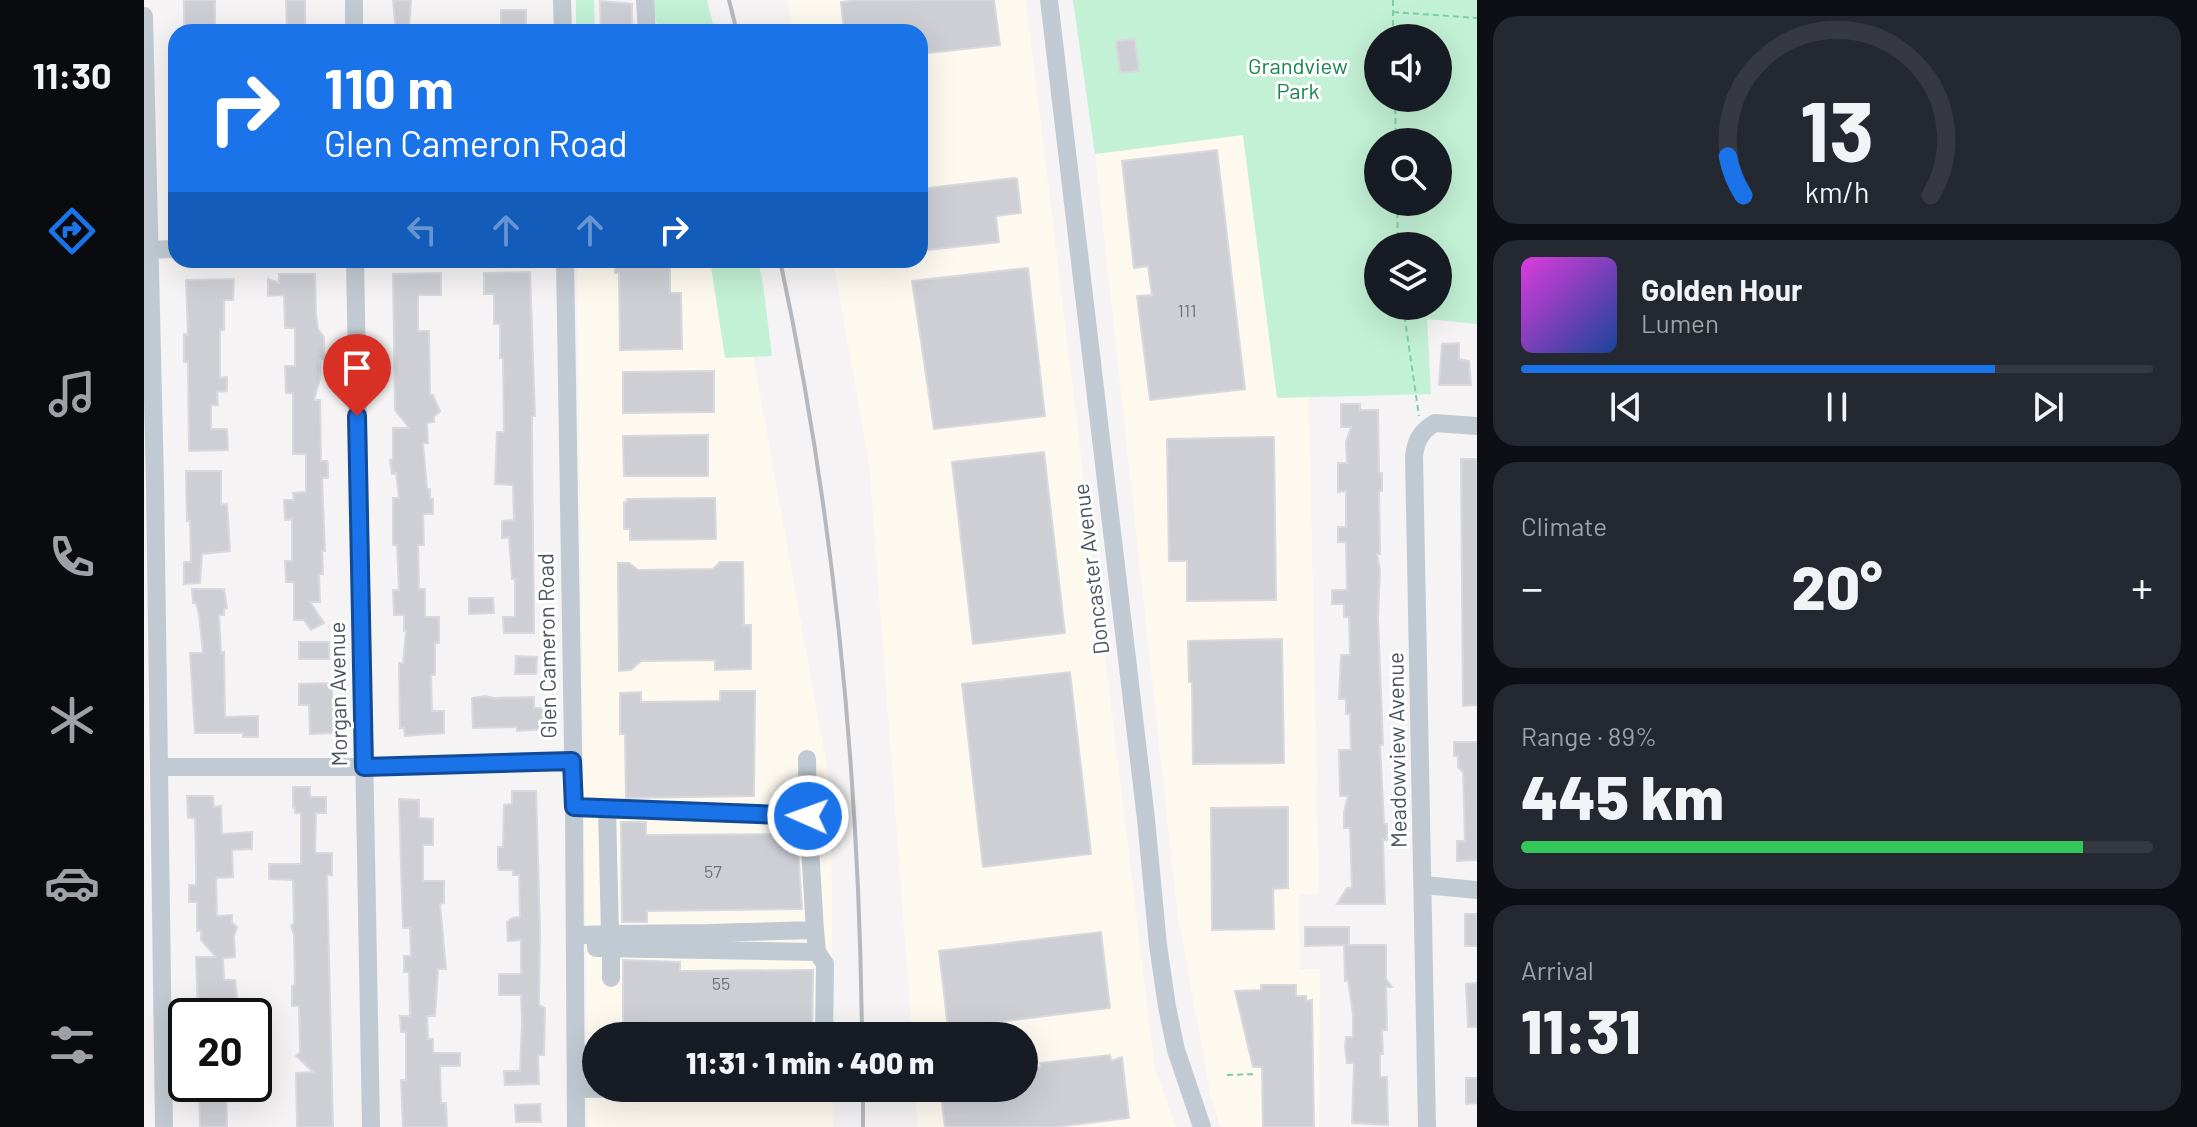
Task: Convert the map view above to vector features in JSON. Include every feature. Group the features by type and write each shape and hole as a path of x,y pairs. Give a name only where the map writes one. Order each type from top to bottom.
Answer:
{"street":[{"path":"354,0 354,24"},
{"path":"562,0 563,24"},
{"path":"645,0 646,24"},
{"name":"Doncaster Avenue","path":"1049,0 1146,819 1158,945 1176,1050 1202,1127"},
{"path":"144,16 149,482 159,767 152,794 152,830 164,1127"},
{"path":"147,250 168,249"},
{"name":"Morgan Avenue","path":"355,268 371,1127"},
{"name":"Glen Cameron Road","path":"565,268 576,1127"},
{"path":"1421,434 1435,423 1477,426"},
{"name":"Meadowview Avenue","path":"1421,434 1416,441 1414,456 1427,1127"},
{"path":"807,759 815,930 817,952 825,964 824,1022"},
{"path":"159,767 364,767 572,761"},
{"path":"574,807 808,816"},
{"path":"607,809 606,939 611,978"},
{"path":"1424,885 1477,890"},
{"path":"709,941 815,930"},
{"path":"575,936 709,941 817,952"},
{"path":"576,1055 582,1055"},
{"path":"576,1089 582,1089"}],"path":[{"path":"1393,0 1393,24"},
{"path":"1393,12 1477,18"},
{"path":"1405,320 1421,434"},
{"path":"1227,1075 1257,1074"}],"shaded area":[{"path":"787,0 1026,0 1155,1069 1176,1127 917,1127 916,1102 1038,1102 1038,1022 911,1022 869,464 834,268 928,268 928,24 792,24"},
{"path":"1243,135 1277,398 1309,397 1319,894 1299,894 1300,969 1320,969 1319,1127 1220,1127 1210,1093 1177,911 1095,154"},
{"path":"577,268 737,268 831,789 833,1022 587,1022"},
{"path":"588,1102 833,1102 833,1127 588,1127"}],"green space":[{"path":"576,0 594,0 595,24 576,24"},
{"path":"651,0 707,0 713,24 657,24"},
{"name":"Grandview Park","path":"1073,0 1477,0 1477,324 1437,320 1452,320 1452,232 1364,232 1364,320 1427,320 1431,394 1277,398 1243,135 1095,154"},
{"path":"711,268 759,268 772,356 725,358"}],"building":[{"path":"184,0 215,0 215,24 184,24"},
{"path":"286,0 305,0 305,24 287,24"},
{"path":"393,0 411,0 410,24 395,24"},
{"path":"994,0 1000,45 928,53 928,24 843,24 841,2"},
{"path":"600,1 632,4 632,24 601,24"},
{"path":"501,10 526,10 526,24 501,24"},
{"path":"1135,39 1139,71 1120,73 1116,41"},
{"path":"1217,150 1245,389 1150,400 1137,296 1152,295 1148,266 1134,268 1122,161"},
{"path":"1014,178 1017,179 1021,213 996,216 999,242 928,250 928,188"},
{"path":"615,268 670,268 670,293 681,293 682,349 620,350 619,273 615,273"},
{"path":"1028,268 1045,416 934,429 912,281"},
{"path":"530,272 535,416 532,416 534,633 504,633 503,617 515,617 515,579 512,579 509,537 502,538 502,521 514,520 513,485 495,484 497,432 504,432 503,358 500,358 500,324 494,324 494,294 484,294 484,273"},
{"path":"441,273 441,295 418,295 418,331 429,331 430,395 433,395 440,411 434,422 427,423 428,443 423,443 427,489 430,489 430,499 433,499 433,514 423,514 424,545 418,545 419,589 425,589 425,617 439,617 435,675 431,675 432,711 444,711 444,733 405,736 404,728 400,728 399,663 403,663 406,631 404,615 394,615 393,590 399,590 397,545 393,545 393,498 399,498 396,473 392,474 390,460 393,459 393,428 409,428 395,410 393,274"},
{"path":"279,274 315,274 318,329 324,337 324,359 320,359 320,379 314,400 320,400 321,461 327,461 328,466 328,478 322,478 325,551 322,551 323,574 319,574 320,602 310,602 324,623 311,630 304,620 294,620 294,582 286,582 285,561 292,561 292,519 285,520 284,500 294,500 293,493 306,492 306,454 293,454 293,393 286,393 285,366 295,366 295,328 285,328 284,295 268,296 268,279 279,283"},
{"path":"234,279 233,300 224,300 224,330 220,330 220,378 227,377 227,391 217,392 218,405 211,405 211,429 227,429 228,450 189,451 188,362 184,362 184,334 188,335 186,280"},
{"path":"1459,343 1459,359 1469,361 1471,385 1439,385 1442,344"},
{"path":"714,371 714,412 623,413 623,372"},
{"path":"1341,404 1360,404 1360,410 1378,410 1379,473 1382,473 1382,491 1379,491 1380,554 1377,554 1380,570 1378,617 1383,745 1380,745 1384,824 1387,824 1387,840 1383,840 1385,904 1337,904 1347,888 1352,888 1350,828 1344,828 1348,796 1340,796 1339,750 1351,750 1350,714 1346,714 1346,699 1339,699 1341,655 1350,655 1349,617 1344,617 1344,604 1332,604 1332,590 1347,590 1346,542 1338,542 1338,527 1346,527 1346,491 1338,492 1338,463 1347,463 1346,442 1351,427 1341,427"},
{"path":"708,435 708,476 624,476 623,436"},
{"path":"1274,437 1276,600 1187,601 1187,561 1169,561 1167,439"},
{"path":"1044,452 1065,633 973,644 952,462"},
{"path":"1461,459 1477,459 1477,705 1463,706"},
{"path":"186,471 221,471 221,505 227,504 230,551 202,554 200,583 184,584 184,562 191,562"},
{"path":"715,498 716,539 630,540 630,529 624,529 624,502 627,499"},
{"path":"720,562 743,562 744,625 751,625 751,669 715,670 715,660 641,661 631,670 619,671 618,563 629,563 638,570 713,569"},
{"path":"192,589 224,589 227,608 224,615 219,615 221,653 224,652 225,717 258,716 258,737 243,737 243,733 195,733 190,653 203,653 199,615 196,603 193,603"},
{"path":"469,598 493,598 494,613 469,614"},
{"path":"1282,639 1284,763 1193,764 1188,641"},
{"path":"299,642 329,642 329,659 299,659"},
{"path":"516,656 537,657 536,674 515,674"},
{"path":"1070,672 1091,854 983,867 962,684"},
{"path":"332,683 333,733 310,734 309,705 299,705 299,684"},
{"path":"720,691 755,691 754,796 626,798 625,734 620,734 620,693 641,692 641,702 720,701"},
{"path":"534,697 534,708 546,708 546,729 473,728 472,698"},
{"path":"1454,742 1477,742 1477,860 1457,861 1457,841 1465,841 1463,772 1458,767 1458,756 1454,756"},
{"path":"293,787 310,787 310,797 326,797 326,813 316,813 315,853 332,853 332,875 327,875 333,1127 297,1127 296,1073 313,1072 296,1056 300,1052 299,1006 292,1006 292,986 295,985 291,926 294,923 293,880 269,879 269,864 301,864 301,813 295,813 293,808"},
{"path":"512,791 536,791 539,1005 545,1008 544,1055 538,1055 539,1084 505,1085 504,1071 520,1071 522,1021 521,995 499,995 499,974 521,974 521,940 508,941 507,922 520,917 519,875 513,875 513,870 499,870 498,866 498,847 503,847 504,805 512,804"},
{"path":"187,796 213,796 214,807 221,806 222,834 252,832 252,849 232,850 233,877 216,880 217,916 232,915 232,922 237,927 235,957 223,958 224,980 235,980 237,998 197,998 196,957 216,957 201,940 201,930 197,931 197,902 189,902 189,885 196,885 196,865 195,818 188,818"},
{"path":"399,799 419,800 419,818 433,819 433,845 423,845 423,881 444,881 444,903 440,904 446,969 438,969 435,1016 427,1016 428,1039 433,1039 433,1053 460,1053 460,1066 440,1066 441,1103 446,1103 447,1127 403,1127 401,1080 406,1080 406,1032 401,1032 400,1016 410,1016 409,972 404,972 404,956 411,956 410,928 403,928"},
{"path":"1288,807 1288,888 1273,889 1274,929 1212,930 1211,808"},
{"path":"621,822 646,822 646,835 797,834 802,909 647,911 647,922 622,922"},
{"path":"1465,914 1477,914 1477,946 1465,946"},
{"path":"1305,927 1349,927 1349,945 1305,946"},
{"path":"1101,932 1110,1008 997,1022 947,1022 939,951"},
{"path":"1344,945 1386,945 1386,979 1392,987 1386,987 1387,1030 1382,1030 1380,1077 1387,1077 1388,1125 1352,1123 1354,1063 1347,1063 1345,1047 1346,1037 1353,1037 1353,1014 1348,980 1345,981"},
{"path":"623,960 680,962 680,971 813,970 812,1022 623,1022"},
{"path":"1477,983 1477,1027 1468,1027 1466,984"},
{"path":"1261,985 1296,985 1296,996 1306,996 1306,1001 1312,1000 1314,1127 1263,1127 1262,1067 1253,1067 1235,991 1261,990"},
{"path":"1110,1055 1111,1061 1122,1057 1129,1118 1056,1127 945,1127 942,1102 1038,1102 1040,1063"},
{"path":"1466,1078 1477,1078 1477,1103 1466,1104"},
{"path":"199,1102 226,1102 227,1127 200,1127"},
{"path":"540,1104 541,1122 516,1122 515,1105"}],"railway":[{"path":"729,0 735,24"},
{"path":"782,268 816,453 840,646 856,841 862,1022"},
{"path":"863,1102 863,1127"}],"route":[{"path":"357,416 364,767 572,761 574,807 808,816"}]}
